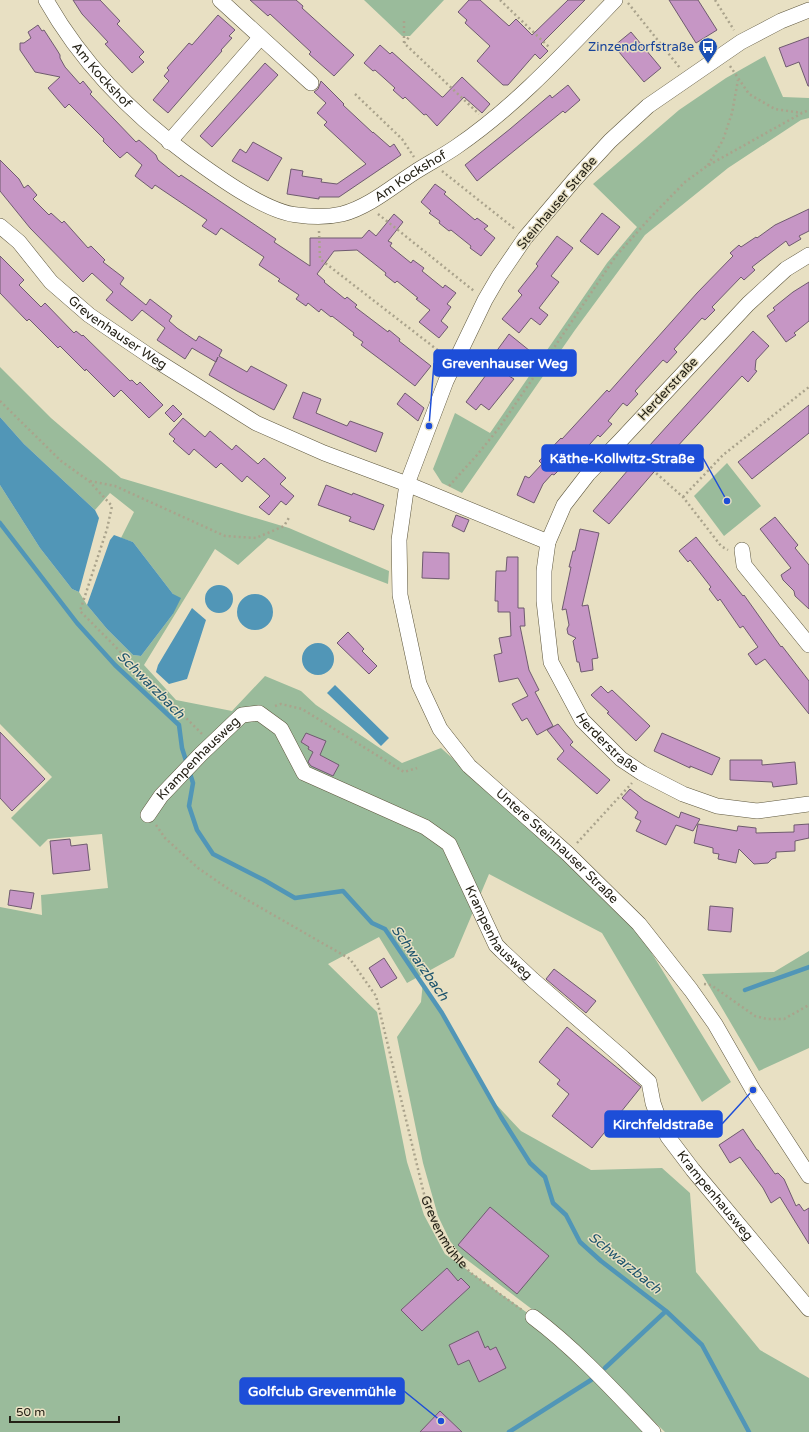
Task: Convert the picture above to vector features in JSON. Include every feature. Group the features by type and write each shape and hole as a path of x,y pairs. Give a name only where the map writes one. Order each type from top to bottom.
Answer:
{"street":[{"name":"Am Kockshof","path":"46,0 86,59 124,102 169,142 238,189 277,211 297,216 342,214 366,204 426,165 456,148 532,86 615,0"},
{"path":"220,0 311,83"},
{"name":"Steinhauser Straße","path":"407,484 446,381 454,364 485,300 499,276 525,238 575,179 610,142 648,106 722,54 802,8"},
{"path":"169,142 260,38"},
{"name":"Grevenhauser Weg","path":"0,226 18,242 51,282 89,315 154,359 256,423 324,453 407,484"},
{"name":"Herderstraße","path":"809,255 786,269 748,304 588,474 564,506 548,542 544,571 544,601 551,662 582,720 621,759 642,773 684,794 717,806 757,811 809,804"},
{"path":"407,484 548,542"},
{"name":"Untere Steinhauser Straße","path":"407,484 399,540 400,594 419,684 440,729 469,766 567,853 639,924 691,990 714,1024 753,1090 803,1155 809,1176"},
{"path":"742,550 744,564 809,645"},
{"name":"Krampenhausweg","path":"148,815 161,796 242,715 259,712 281,729 304,773 426,827 449,844 496,945 533,980 649,1082 653,1103 659,1120 668,1137 693,1170 809,1309"},
{"path":"533,1317 555,1334 588,1365 653,1432"}],"path":[{"path":"500,0 535,32 560,58"},
{"path":"625,0 688,78"},
{"path":"715,0 741,42"},
{"path":"404,21 404,43 489,122"},
{"path":"404,43 410,36"},
{"path":"722,54 738,80 749,94 775,109 802,113"},
{"path":"707,166 723,140 732,113 738,80"},
{"path":"355,94 402,139 426,165 525,238"},
{"path":"438,497 477,455 499,428 616,256 649,219 685,182 707,166 809,110"},
{"path":"366,204 485,300"},
{"path":"319,216 320,258 454,364"},
{"path":"683,497 723,455 809,387"},
{"path":"0,401 61,461 89,481 112,506 80,611 207,749"},
{"path":"620,441 683,497 721,546 733,552 742,550"},
{"path":"89,481 115,486 225,536 256,538 284,526 290,516"},
{"path":"259,712 281,704 302,709 404,772 417,768"},
{"path":"567,853 642,773"},
{"name":"Grevenmühle","path":"148,815 165,838 198,868 230,890 350,959 376,996 425,1198 439,1231 453,1254 471,1272 533,1317"},
{"path":"691,990 701,984 711,985 754,1016 768,1019 784,1019 809,1005"}],"green space":[{"path":"364,0 444,0 410,36 402,36"},
{"path":"765,56 783,97 809,98 809,118 801,120 728,168 645,235 575,330 462,493 442,483 433,469 455,413 490,433 607,263 637,227 593,184 679,110 726,78"},
{"path":"0,367 51,418 121,478 289,528 389,571 388,584 268,538 238,565 215,549 144,665 176,700 232,711 265,676 301,691 316,705 402,763 441,748 546,842 640,934 731,1082 702,1102 602,933 489,874 454,957 407,983 379,937 328,964 377,1012 407,1162 424,1215 445,1254 554,1332 630,1400 662,1432 0,1432 0,907 42,915 41,895 108,888 102,834 48,839 40,847 11,818 52,777 0,724 0,485 40,548 72,589 79,592 87,605 107,629 133,655 141,656 173,614 173,594 133,542 121,538 134,512 110,493 95,510 24,444 0,417"},
{"path":"727,463 761,506 724,536 694,496"},
{"path":"809,951 809,1048 759,1071 702,974 774,972"},
{"path":"423,982 490,1098 521,1131 591,1170 662,1168 690,1193 696,1272 760,1350 809,1378 809,1432 665,1432 558,1329 462,1256 450,1241 438,1216 423,1163 397,1037 421,1002"}],"water":[{"path":"0,417 24,444 95,510 99,518 79,592 72,589 40,548 0,485"},
{"path":"114,535 133,542 173,594 181,598 173,614 141,656 133,655 107,629 87,605 110,540"},
{"path":"219,585 229,589 233,599 229,609 219,613 209,609 205,599 209,589"},
{"path":"259,594 268,599 272,605 272,619 268,625 259,630 251,630 242,625 238,619 237,608 242,599 248,595"},
{"path":"192,608 206,620 187,679 169,684 156,672 158,665"},
{"path":"315,643 321,643 331,650 334,659 333,665 327,672 321,675 315,675 305,668 302,662 302,656 309,646"},
{"path":"335,685 389,738 381,746 327,693"}],"building":[{"path":"73,0 100,0 120,21 117,24 144,52 139,57 144,62 132,73 105,44 108,42 82,14"},
{"path":"250,0 296,0 303,6 302,8 354,55 334,76 309,54 311,52 270,14 268,16"},
{"path":"469,0 480,0 509,26 516,19 532,35 568,0 585,0 541,44 548,51 540,59 535,54 508,85 503,85 477,61 490,46 465,23 467,20 458,12"},
{"path":"669,0 698,0 717,30 696,43"},
{"path":"218,15 235,30 229,36 232,38 168,113 153,100 169,81 164,76 169,70 167,68 189,43 192,45"},
{"path":"38,25 42,31 44,30 57,50 65,67 80,84 83,81 92,92 90,94 136,142 139,140 156,155 158,160 179,177 181,175 276,239 274,242 310,266 310,238 362,238 369,230 376,236 394,214 403,222 388,241 392,243 390,246 411,263 413,260 424,268 422,271 443,288 445,285 456,293 447,304 451,307 441,321 448,327 439,338 419,322 430,310 416,299 418,298 397,281 395,283 385,275 386,273 357,250 334,251 317,274 325,281 324,282 345,299 347,297 357,305 355,307 388,332 389,330 400,339 399,341 431,366 415,386 361,345 363,342 353,335 354,333 332,316 331,317 321,309 319,312 308,303 306,306 296,299 299,295 278,281 280,279 259,265 264,257 221,228 216,235 202,226 207,220 155,185 152,189 135,176 142,165 127,152 120,158 103,141 104,139 69,104 65,108 48,88 60,77 35,72 20,50 20,43 24,43 31,38 28,32"},
{"path":"631,32 661,68 644,82 614,46"},
{"path":"809,37 808,86 799,62 786,67 779,48"},
{"path":"380,45 390,54 392,52 442,97 462,77 490,104 482,113 464,97 437,126 426,114 424,115 405,97 403,99 393,90 395,88 375,70 373,71 364,63"},
{"path":"265,63 278,75 212,147 200,136"},
{"path":"321,81 344,104 343,105 373,133 390,147 394,144 401,155 339,197 319,197 319,199 287,194 291,169 303,171 302,176 322,179 321,182 337,184 366,164 324,125 327,122 317,113 326,103 314,92 318,89"},
{"path":"568,85 580,100 565,113 563,111 477,181 465,165 550,95 552,98"},
{"path":"253,142 282,158 268,181 232,161 240,149 246,153"},
{"path":"0,160 19,179 24,188 28,185 37,195 33,199 49,215 51,213 62,223 64,221 88,248 91,246 105,260 103,262 124,278 120,284 146,305 150,299 172,316 169,321 177,328 196,341 199,336 222,350 219,356 247,372 251,366 287,385 274,410 209,375 216,362 192,348 185,359 157,340 165,328 142,310 132,321 106,300 113,292 92,273 83,282 30,228 0,191"},
{"path":"435,184 446,192 444,194 475,220 477,218 488,226 484,229 495,238 481,256 451,230 449,231 439,223 440,221 429,213 431,211 421,202"},
{"path":"809,209 809,231 799,236 801,239 789,246 786,241 752,267 755,270 744,280 741,277 712,307 715,310 705,320 702,318 674,349 677,352 667,363 663,360 635,391 638,394 627,406 623,403 608,421 612,424 600,437 598,435 573,463 569,460 554,475 552,474 543,484 534,503 517,495 525,476 529,478 542,464 539,461 561,438 562,439 607,390 609,392 697,293 733,256 730,253 739,245 741,247 775,225"},
{"path":"602,213 620,227 598,255 580,241"},
{"path":"557,236 573,248 551,276 559,282 539,308 548,315 540,325 531,318 519,333 502,319 522,295 518,291 538,266 536,264"},
{"path":"0,256 24,280 19,285 41,307 45,303 74,333 76,331 82,336 83,335 130,381 132,380 137,385 140,382 163,405 149,418 121,390 114,397 60,346 58,348 29,319 27,321 0,293"},
{"path":"809,282 809,321 794,333 796,335 786,342 767,316 775,310 773,308 793,292"},
{"path":"753,331 769,346 756,360 755,370 757,371 748,382 742,376 653,473 609,524 593,511 640,456"},
{"path":"509,334 530,351 509,376 514,379 489,410 481,404 476,410 466,402 486,375 483,372 492,362 490,360"},
{"path":"303,392 321,399 316,413 347,426 350,421 383,433 376,452 293,418"},
{"path":"405,393 424,408 418,421 397,404"},
{"path":"173,405 182,414 174,422 165,413"},
{"path":"809,405 809,433 752,479 738,462"},
{"path":"183,418 205,437 210,431 232,450 236,445 258,464 264,458 286,478 280,484 294,496 286,505 281,501 269,515 259,507 270,496 247,476 242,482 221,463 216,468 194,449 189,455 173,441 175,439 169,434"},
{"path":"326,485 352,495 353,493 384,505 374,530 349,521 351,517 318,505"},
{"path":"456,515 469,520 464,532 452,526"},
{"path":"775,517 798,545 795,548 809,565 809,609 795,596 794,591 783,580 781,575 791,568 760,529"},
{"path":"580,529 599,533 582,606 588,605 598,658 592,659 593,670 581,672 579,662 577,662 573,641 576,638 568,634 567,629 569,625 566,609 562,610 571,567 569,567 573,551 575,551"},
{"path":"696,537 743,596 744,595 781,647 782,646 809,681 809,714 765,659 756,665 748,654 758,647 743,626 740,628 720,599 718,601 709,589 711,587 690,560 688,562 679,551"},
{"path":"423,552 449,553 449,579 422,578"},
{"path":"507,557 518,557 518,608 524,608 525,626 520,626 529,670 539,690 535,692 553,726 537,735 527,718 522,721 512,704 528,696 518,678 499,682 494,655 502,653 499,638 511,636 510,612 498,612 498,601 495,601 496,571 506,571"},
{"path":"348,632 364,649 362,651 377,666 369,674 337,643"},
{"path":"601,686 608,693 612,690 650,726 636,741 591,695"},
{"path":"558,724 573,742 570,745 610,780 597,794 557,759 564,751 547,730"},
{"path":"0,732 45,779 12,811 0,798"},
{"path":"306,733 326,741 320,755 339,765 333,776 311,766 308,762 313,752 308,749 309,747 301,742"},
{"path":"662,733 720,758 712,775 690,766 690,768 654,751"},
{"path":"730,760 762,760 762,765 795,762 797,784 773,787 772,782 730,780"},
{"path":"630,789 644,800 679,818 681,812 700,819 693,831 676,825 666,845 636,831 641,821 635,818 638,812 622,798"},
{"path":"698,824 737,831 738,826 756,828 756,833 794,832 794,825 809,824 809,838 795,841 795,851 776,852 776,858 772,859 768,863 754,864 739,849 736,863 718,859 719,854 713,853 713,848 694,843"},
{"path":"70,839 71,846 87,844 90,870 53,874 50,841"},
{"path":"10,890 34,893 31,909 8,905"},
{"path":"710,906 733,908 731,932 708,930"},
{"path":"384,958 397,978 381,988 369,968"},
{"path":"554,969 596,1001 586,1013 546,979"},
{"path":"567,1027 641,1087 592,1148 552,1116 569,1094 557,1084 560,1080 539,1062"},
{"path":"743,1129 775,1174 778,1173 784,1179 796,1206 799,1204 804,1211 809,1208 809,1244 780,1197 771,1203 763,1188 740,1157 730,1163 719,1145"},
{"path":"490,1207 549,1256 517,1294 458,1245"},
{"path":"447,1268 458,1281 461,1278 470,1287 422,1331 401,1310"},
{"path":"478,1331 485,1348 488,1346 490,1350 496,1347 506,1368 479,1382 469,1360 458,1365 449,1345"},
{"path":"440,1411 462,1432 420,1432"}],"waterway":[{"name":"Schwarzbach","path":"0,523 77,623 115,665 179,725 182,748 193,783 189,806 197,830 213,854 264,880 295,898 343,891 372,923 385,929 442,1013 501,1117 530,1163 545,1177 553,1203 566,1215 580,1242 601,1261 666,1311 702,1345 749,1432"},
{"path":"745,990 809,967"},
{"path":"605,1368 666,1311"},
{"path":"509,1432 591,1380"}],"place":[{"name":"Zinzendorfstraße","path":"708,64"},
{"name":"Grevenhauser Weg","path":"429,426"},
{"name":"Käthe-Kollwitz-Straße","path":"727,501"},
{"name":"Kirchfeldstraße","path":"753,1090"},
{"name":"Golfclub Grevenmühle","path":"441,1421"}]}
